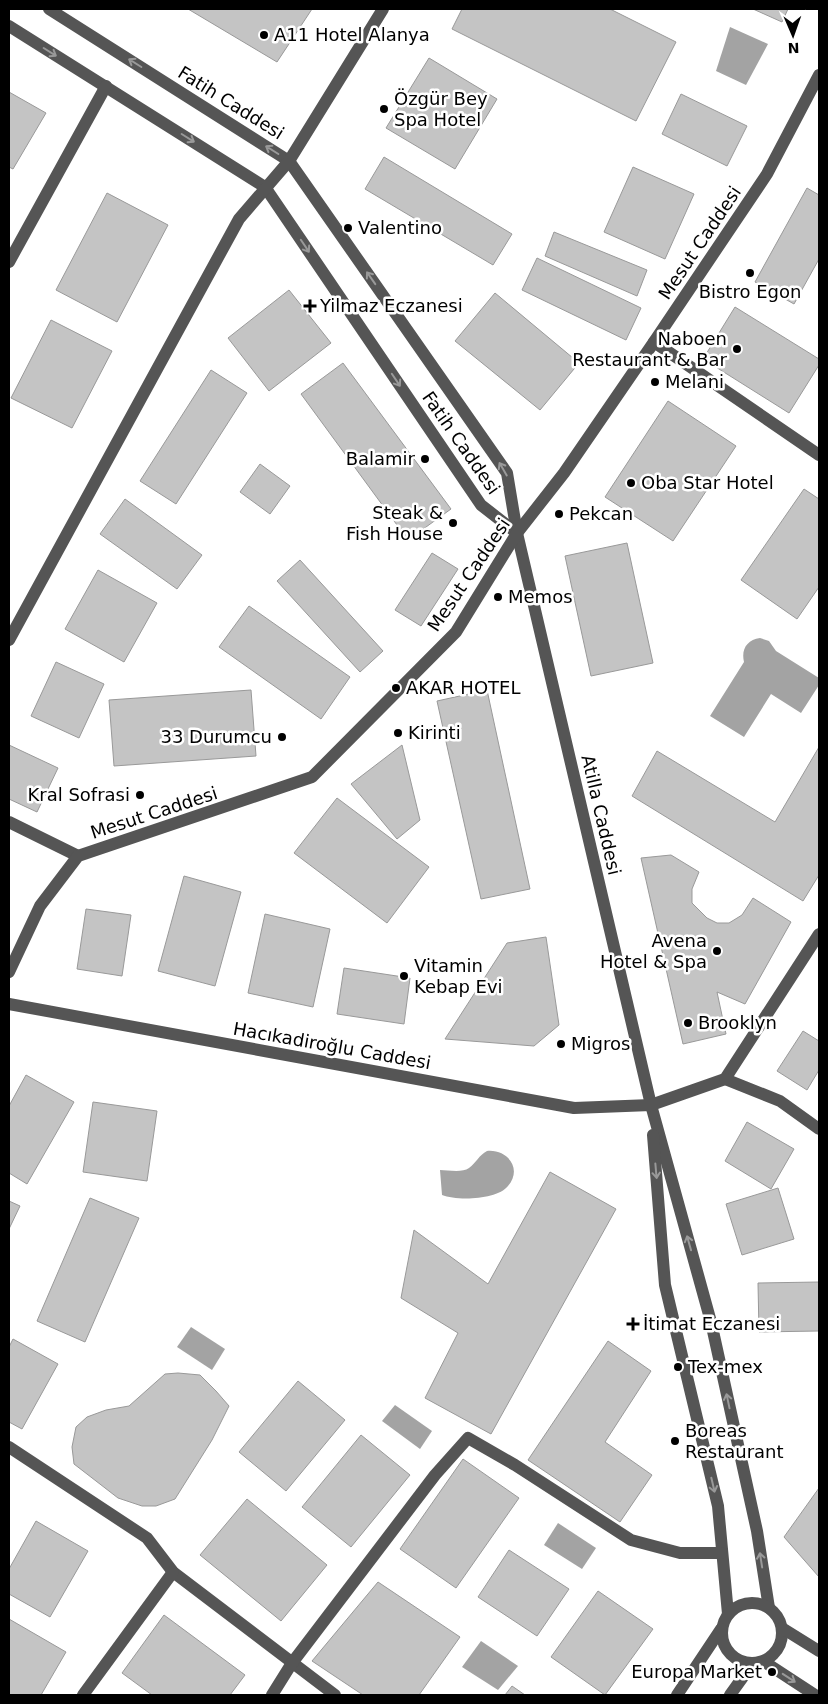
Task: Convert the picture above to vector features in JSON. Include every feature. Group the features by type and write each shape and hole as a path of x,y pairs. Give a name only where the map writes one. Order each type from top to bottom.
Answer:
{"street":[{"name":"Fatih Caddesi","path":"48,9 290,161 507,473 518,533"},
{"path":"9,640 239,219 265,187 290,161 383,9"},
{"name":"Fatih Caddesi","path":"9,26 265,187 481,505 518,533"},
{"name":"Mesut Caddesi","path":"9,972 40,906 78,856 312,777 456,632 518,533 564,473 767,174 819,75"},
{"path":"9,262 106,86"},
{"path":"654,342 819,455"},
{"name":"Atilla Caddesi","path":"518,533 650,1105"},
{"path":"9,822 78,856"},
{"path":"819,934 725,1079 780,1101 819,1128"},
{"name":"Hacıkadiroğlu Caddesi","path":"9,1004 574,1108 650,1105 725,1079"},
{"path":"650,1105 665,1285 718,1506 728,1614"},
{"path":"650,1105 711,1322 757,1531 769,1608"},
{"path":"272,1695 292,1663 435,1475 468,1438 514,1465 631,1540 680,1554 721,1553"},
{"path":"9,1447 147,1538 173,1572 335,1695"},
{"path":"82,1695 173,1572"},
{"path":"730,1695 758,1662 777,1650 781,1643 782,1628 780,1620 769,1608 761,1603 743,1604 734,1608 728,1614 721,1628 724,1645 736,1659 758,1662 815,1695"},
{"path":"782,1628 819,1651"},
{"path":"677,1695 722,1629 721,1636"}],"shaded area":[{"path":"730,27 768,44 746,85 716,71"},
{"path":"760,638 769,641 776,651 819,678 819,685 801,713 771,694 744,737 710,716 744,662 744,649 748,643"},
{"path":"487,1151 501,1153 511,1161 513,1166 514,1173 512,1179 503,1191 477,1198 457,1198 442,1195 440,1170 466,1170"},
{"path":"191,1327 225,1349 212,1370 177,1347"},
{"path":"395,1405 432,1431 420,1449 382,1421"},
{"path":"558,1523 596,1548 582,1569 544,1545"},
{"path":"481,1641 518,1666 498,1690 462,1667"}],"building":[{"name":"A11 Hotel Alanya","path":"188,9 312,9 277,62"},
{"path":"462,9 610,9 676,42 636,121 452,29"},
{"path":"753,9 788,9 782,22"},
{"path":"429,58 497,99 455,169 386,128"},
{"path":"9,92 46,113 13,169 9,167"},
{"path":"681,94 747,126 727,166 662,134"},
{"path":"384,157 512,234 493,265 365,189"},
{"path":"633,167 694,194 665,259 604,232"},
{"path":"807,188 819,195 819,259 794,304 755,282"},
{"path":"107,193 168,225 117,322 56,290"},
{"path":"554,232 647,270 637,296 545,256"},
{"path":"537,258 641,308 626,340 522,290"},
{"path":"289,290 331,343 269,391 228,338"},
{"path":"495,293 579,363 540,410 455,341"},
{"path":"735,307 819,359 819,365 789,413 703,359"},
{"path":"51,320 112,351 72,428 11,398"},
{"path":"343,363 451,509 408,540 301,394"},
{"path":"211,370 247,393 176,504 140,481"},
{"path":"668,401 736,446 673,541 605,497"},
{"path":"260,464 290,486 270,514 240,492"},
{"path":"804,489 819,499 819,587 797,619 741,580"},
{"path":"125,499 202,555 177,589 100,534"},
{"path":"627,543 653,663 591,676 565,556"},
{"path":"432,553 458,569 421,626 395,610"},
{"path":"300,560 383,651 360,672 277,581"},
{"path":"98,570 157,603 124,662 65,629"},
{"path":"249,606 350,677 321,719 219,647"},
{"path":"56,662 104,684 79,738 31,716"},
{"path":"251,690 256,756 114,766 109,700"},
{"path":"487,690 530,889 481,899 437,701"},
{"path":"9,745 58,768 37,812 9,799"},
{"path":"402,745 420,820 397,839 351,784"},
{"path":"819,747 819,875 803,901 632,796 657,751 775,822"},
{"path":"337,798 429,867 387,923 294,853"},
{"path":"671,855 699,872 692,889 692,903 707,918 717,923 729,923 742,915 753,898 791,922 745,1004 717,992 726,1034 683,1044 641,858"},
{"path":"184,876 241,892 215,986 158,971"},
{"path":"86,909 131,915 122,976 77,969"},
{"path":"265,914 330,929 313,1007 248,993"},
{"path":"546,937 559,1025 534,1046 445,1039 507,943"},
{"path":"344,968 410,978 404,1024 337,1014"},
{"path":"803,1031 819,1041 819,1070 807,1090 777,1071"},
{"path":"26,1075 74,1102 27,1184 9,1173 9,1106"},
{"path":"93,1102 157,1111 147,1181 83,1172"},
{"path":"747,1122 794,1149 771,1189 725,1161"},
{"path":"550,1172 616,1209 491,1434 425,1398 458,1333 401,1298 414,1230 488,1284"},
{"path":"778,1188 794,1239 742,1255 726,1204"},
{"path":"90,1198 139,1218 85,1342 37,1321"},
{"path":"9,1201 20,1206 9,1229"},
{"path":"819,1282 819,1331 759,1332 758,1283"},
{"path":"13,1339 58,1364 22,1429 9,1422 9,1347"},
{"path":"608,1341 651,1371 605,1442 652,1475 620,1522 528,1460"},
{"path":"165,1374 200,1375 229,1406 212,1440 175,1499 156,1506 142,1506 118,1498 74,1464 72,1447 76,1427 87,1417 106,1410 129,1406"},
{"path":"298,1381 345,1420 286,1491 239,1452"},
{"path":"361,1435 410,1475 351,1547 302,1507"},
{"path":"463,1459 519,1498 456,1588 400,1549"},
{"path":"819,1488 819,1577 784,1537"},
{"path":"247,1499 327,1565 281,1621 200,1555"},
{"path":"36,1521 88,1551 50,1617 9,1594 9,1569"},
{"path":"509,1550 569,1589 537,1636 478,1597"},
{"path":"378,1582 460,1637 419,1695 363,1695 312,1661"},
{"path":"598,1591 653,1629 605,1695 551,1657"},
{"path":"164,1615 245,1675 230,1695 152,1695 122,1673"},
{"path":"9,1619 66,1652 41,1695 9,1695"},
{"path":"512,1686 525,1695 505,1695"}],"place":[{"name":"A11 Hotel Alanya","path":"264,35"},
{"name":"Özgür Bey Spa Hotel","path":"384,109"},
{"name":"Valentino","path":"348,228"},
{"name":"Bistro Egon","path":"750,273"},
{"name":"Yilmaz Eczanesi","path":"310,306"},
{"name":"Naboen Restaurant & Bar","path":"737,349"},
{"name":"Melani","path":"655,382"},
{"name":"Balamir","path":"425,459"},
{"name":"Oba Star Hotel","path":"631,483"},
{"name":"Pekcan","path":"559,514"},
{"name":"Steak & Fish House","path":"453,523"},
{"name":"Memos","path":"498,597"},
{"name":"AKAR HOTEL","path":"396,688"},
{"name":"Kirinti","path":"398,733"},
{"name":"33 Durumcu","path":"282,737"},
{"name":"Kral Sofrasi","path":"140,795"},
{"name":"Avena Hotel & Spa","path":"717,951"},
{"name":"Vitamin Kebap Evi","path":"404,976"},
{"name":"Brooklyn","path":"688,1023"},
{"name":"Migros","path":"561,1044"},
{"name":"İtimat Eczanesi","path":"633,1324"},
{"name":"Tex-mex","path":"678,1367"},
{"name":"Boreas Restaurant","path":"675,1441"},
{"name":"Europa Market","path":"772,1672"}]}
